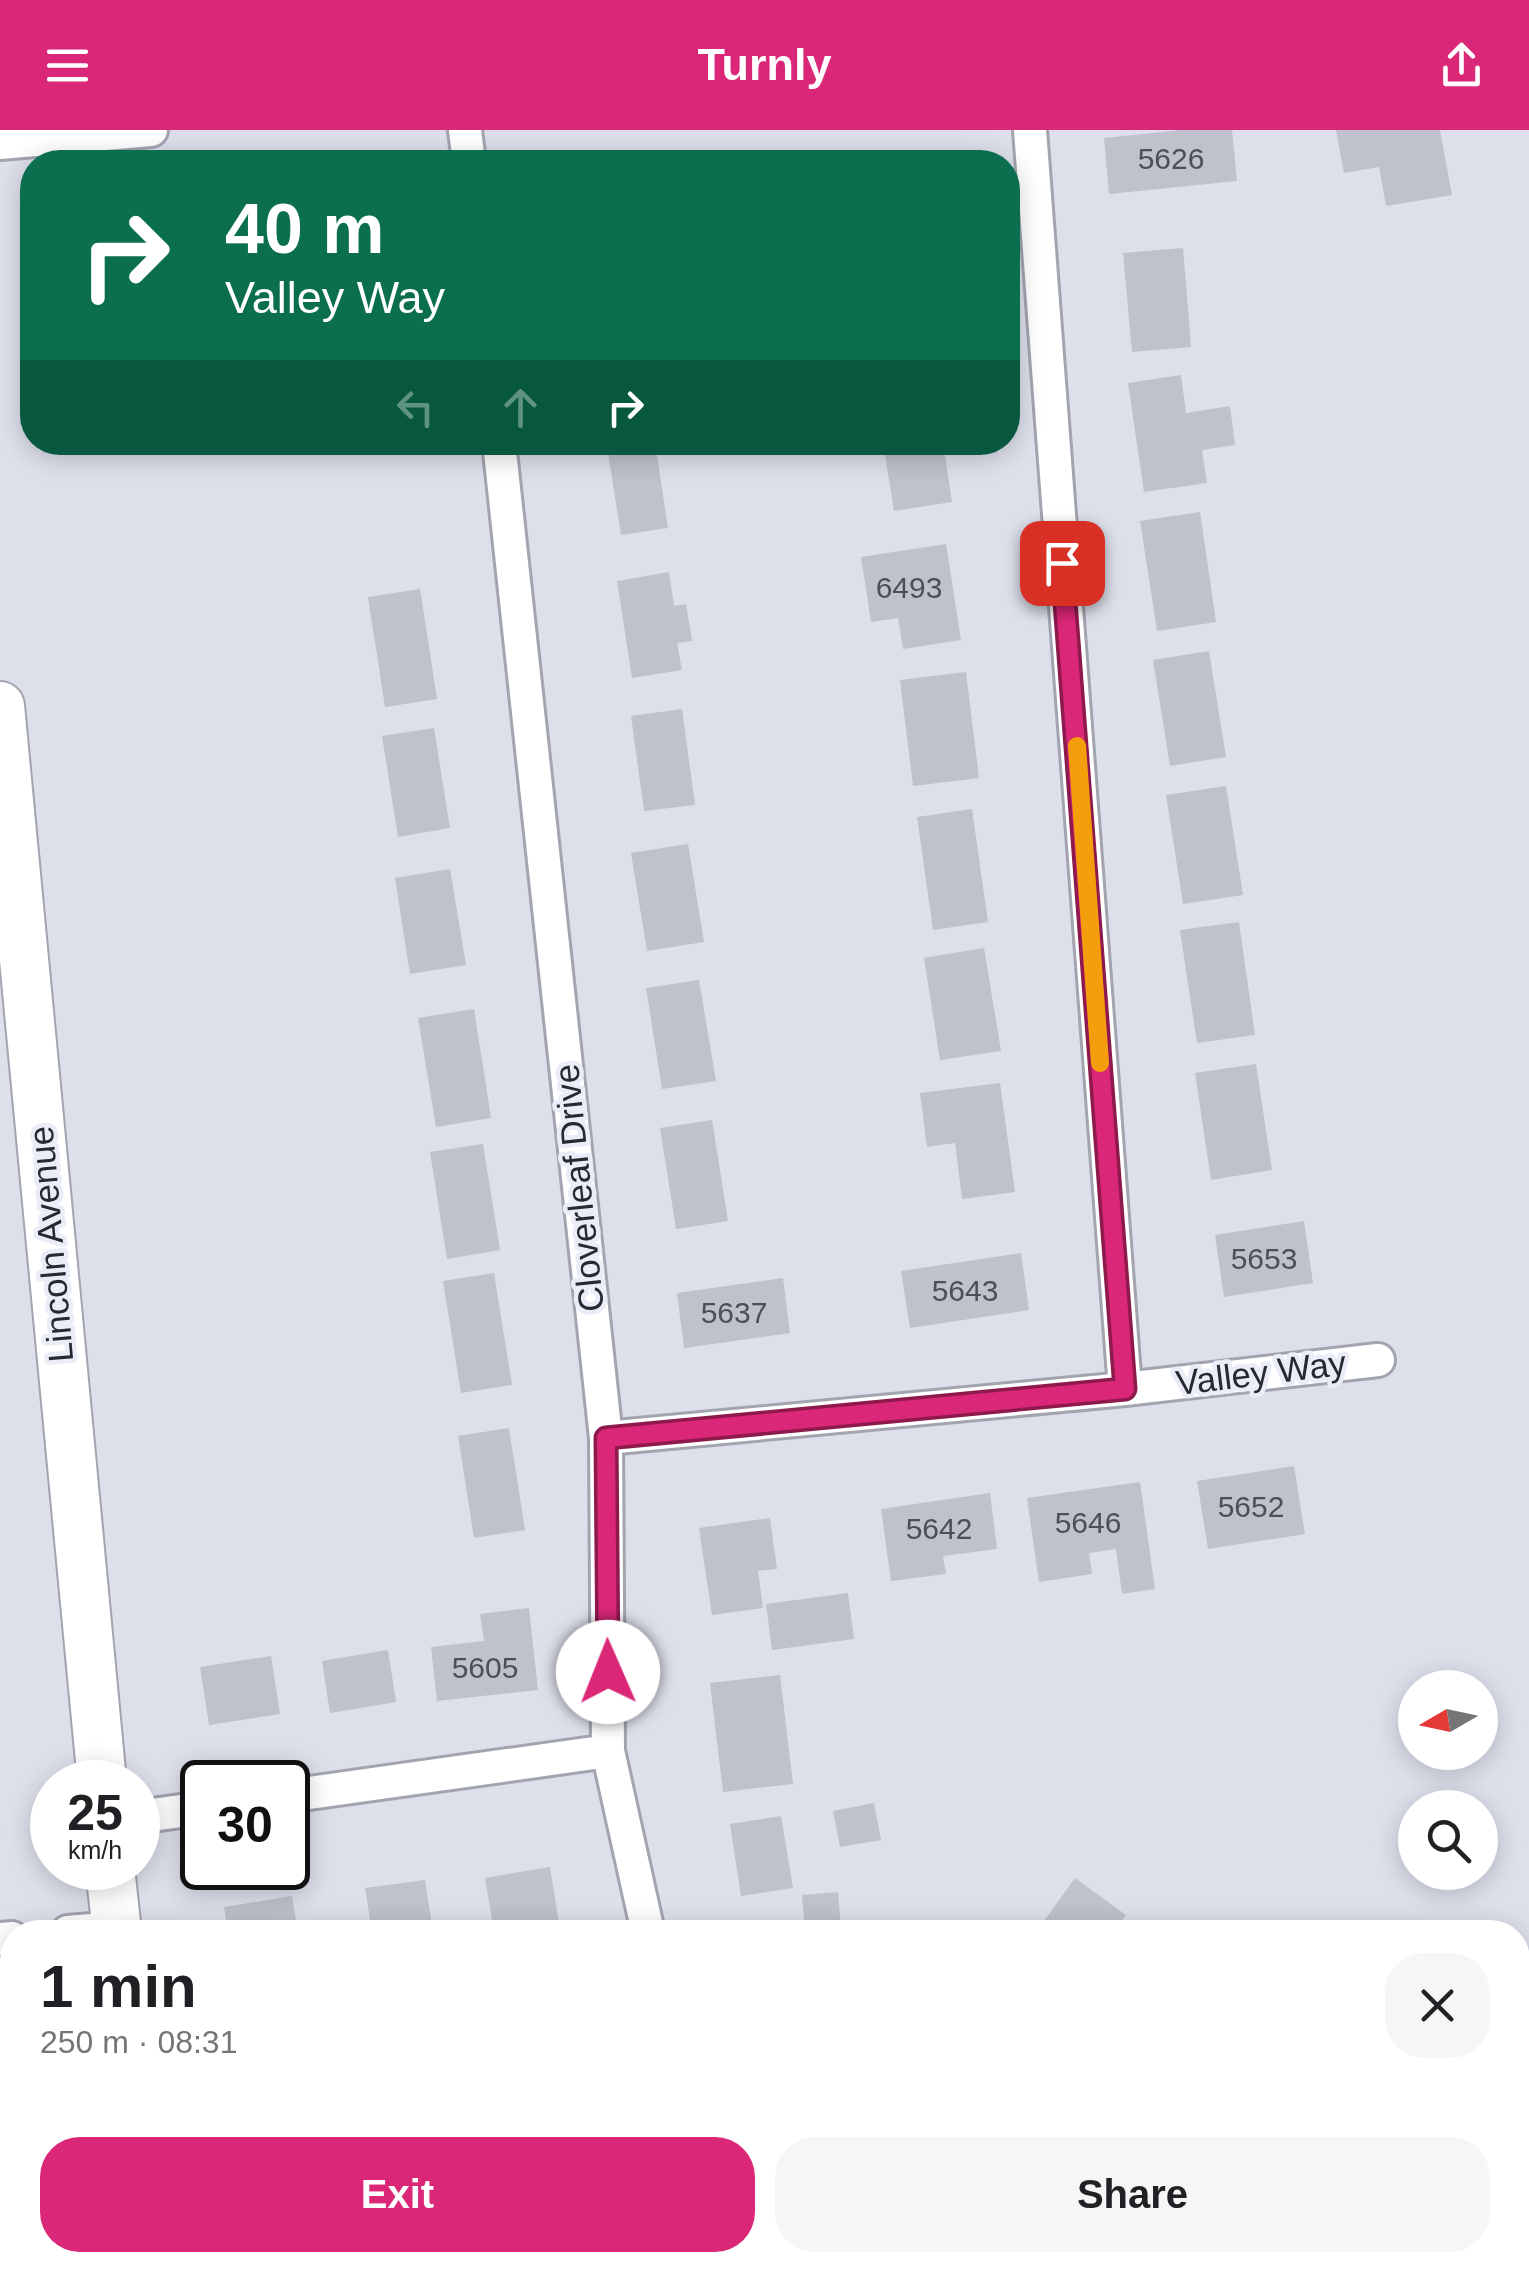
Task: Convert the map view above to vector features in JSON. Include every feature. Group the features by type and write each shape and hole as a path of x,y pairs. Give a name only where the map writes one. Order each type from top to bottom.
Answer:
{"street":[{"path":"0,143 151,130"},
{"path":"1030,130 1125,1389"},
{"name":"Cloverleaf Drive","path":"500,455 606,1438 608,1751 645,1920"},
{"name":"Lincoln Avenue","path":"0,706 100,1760"},
{"name":"Valley Way","path":"606,1438 1125,1389 1378,1360"},
{"path":"310,1793 608,1751"},
{"path":"112,1890 116,1920"}],"building":[{"path":"1181,130 1232,130 1237,181 1109,194 1104,138"},
{"path":"1336,130 1440,130 1452,195 1386,206 1379,167 1344,173"},
{"path":"1183,248 1191,347 1132,352 1123,253"},
{"path":"1181,375 1186,413 1230,406 1235,445 1202,450 1207,483 1144,492 1128,383"},
{"path":"608,455 657,455 668,528 621,535"},
{"path":"885,455 945,455 952,502 894,511"},
{"path":"1200,512 1216,622 1157,631 1140,521"},
{"path":"946,544 961,640 903,649 898,618 871,622 861,557"},
{"path":"669,572 674,606 686,604 692,641 677,643 682,670 632,678 617,581"},
{"path":"420,589 437,699 385,707 368,597"},
{"path":"1209,651 1226,757 1170,766 1153,660"},
{"path":"966,672 979,778 913,786 900,680"},
{"path":"682,709 695,805 644,811 631,716"},
{"path":"434,728 450,828 398,837 382,736"},
{"path":"1226,786 1243,895 1183,904 1166,795"},
{"path":"972,809 988,922 933,930 917,817"},
{"path":"688,844 704,942 647,951 631,853"},
{"path":"450,869 466,965 410,974 395,878"},
{"path":"1239,922 1255,1035 1197,1043 1180,930"},
{"path":"984,948 1001,1051 940,1060 924,958"},
{"path":"699,980 716,1081 662,1089 646,988"},
{"path":"474,1009 491,1118 436,1127 418,1018"},
{"path":"1256,1064 1272,1170 1211,1180 1195,1073"},
{"path":"1000,1083 1015,1192 962,1199 955,1143 927,1147 920,1093"},
{"path":"712,1120 728,1221 676,1229 660,1128"},
{"path":"483,1144 500,1250 447,1259 430,1152"},
{"path":"1304,1221 1313,1283 1224,1297 1215,1235"},
{"path":"1021,1253 1029,1310 910,1328 901,1271"},
{"path":"494,1273 512,1385 461,1393 443,1281"},
{"path":"783,1278 790,1333 684,1348 677,1293"},
{"path":"509,1428 525,1530 474,1538 458,1436"},
{"path":"1294,1466 1305,1534 1208,1549 1197,1481"},
{"path":"1140,1482 1155,1589 1122,1594 1116,1549 1089,1553 1092,1574 1039,1582 1027,1498"},
{"path":"990,1493 997,1549 943,1556 946,1574 891,1581 881,1509"},
{"path":"770,1518 777,1569 758,1571 763,1608 712,1615 699,1528"},
{"path":"848,1593 854,1639 772,1650 766,1604"},
{"path":"529,1608 538,1690 437,1701 431,1647 484,1641 480,1614"},
{"path":"388,1650 396,1702 330,1713 322,1661"},
{"path":"271,1656 280,1714 209,1725 200,1667"},
{"path":"780,1675 793,1784 723,1792 710,1683"},
{"path":"874,1803 881,1840 840,1847 833,1811"},
{"path":"781,1816 793,1888 741,1896 730,1824"},
{"path":"550,1867 558,1920 492,1920 485,1878"},
{"path":"1075,1878 1126,1915 1122,1920 1045,1920"},
{"path":"425,1880 431,1920 370,1920 365,1888"},
{"path":"838,1892 840,1920 804,1920 802,1895"},
{"path":"292,1896 296,1920 226,1920 224,1907"}],"slow traffic":[{"path":"1077,746 1100,1063"}],"route":[{"path":"608,1672 606,1438 1125,1389 1062,563"}]}
